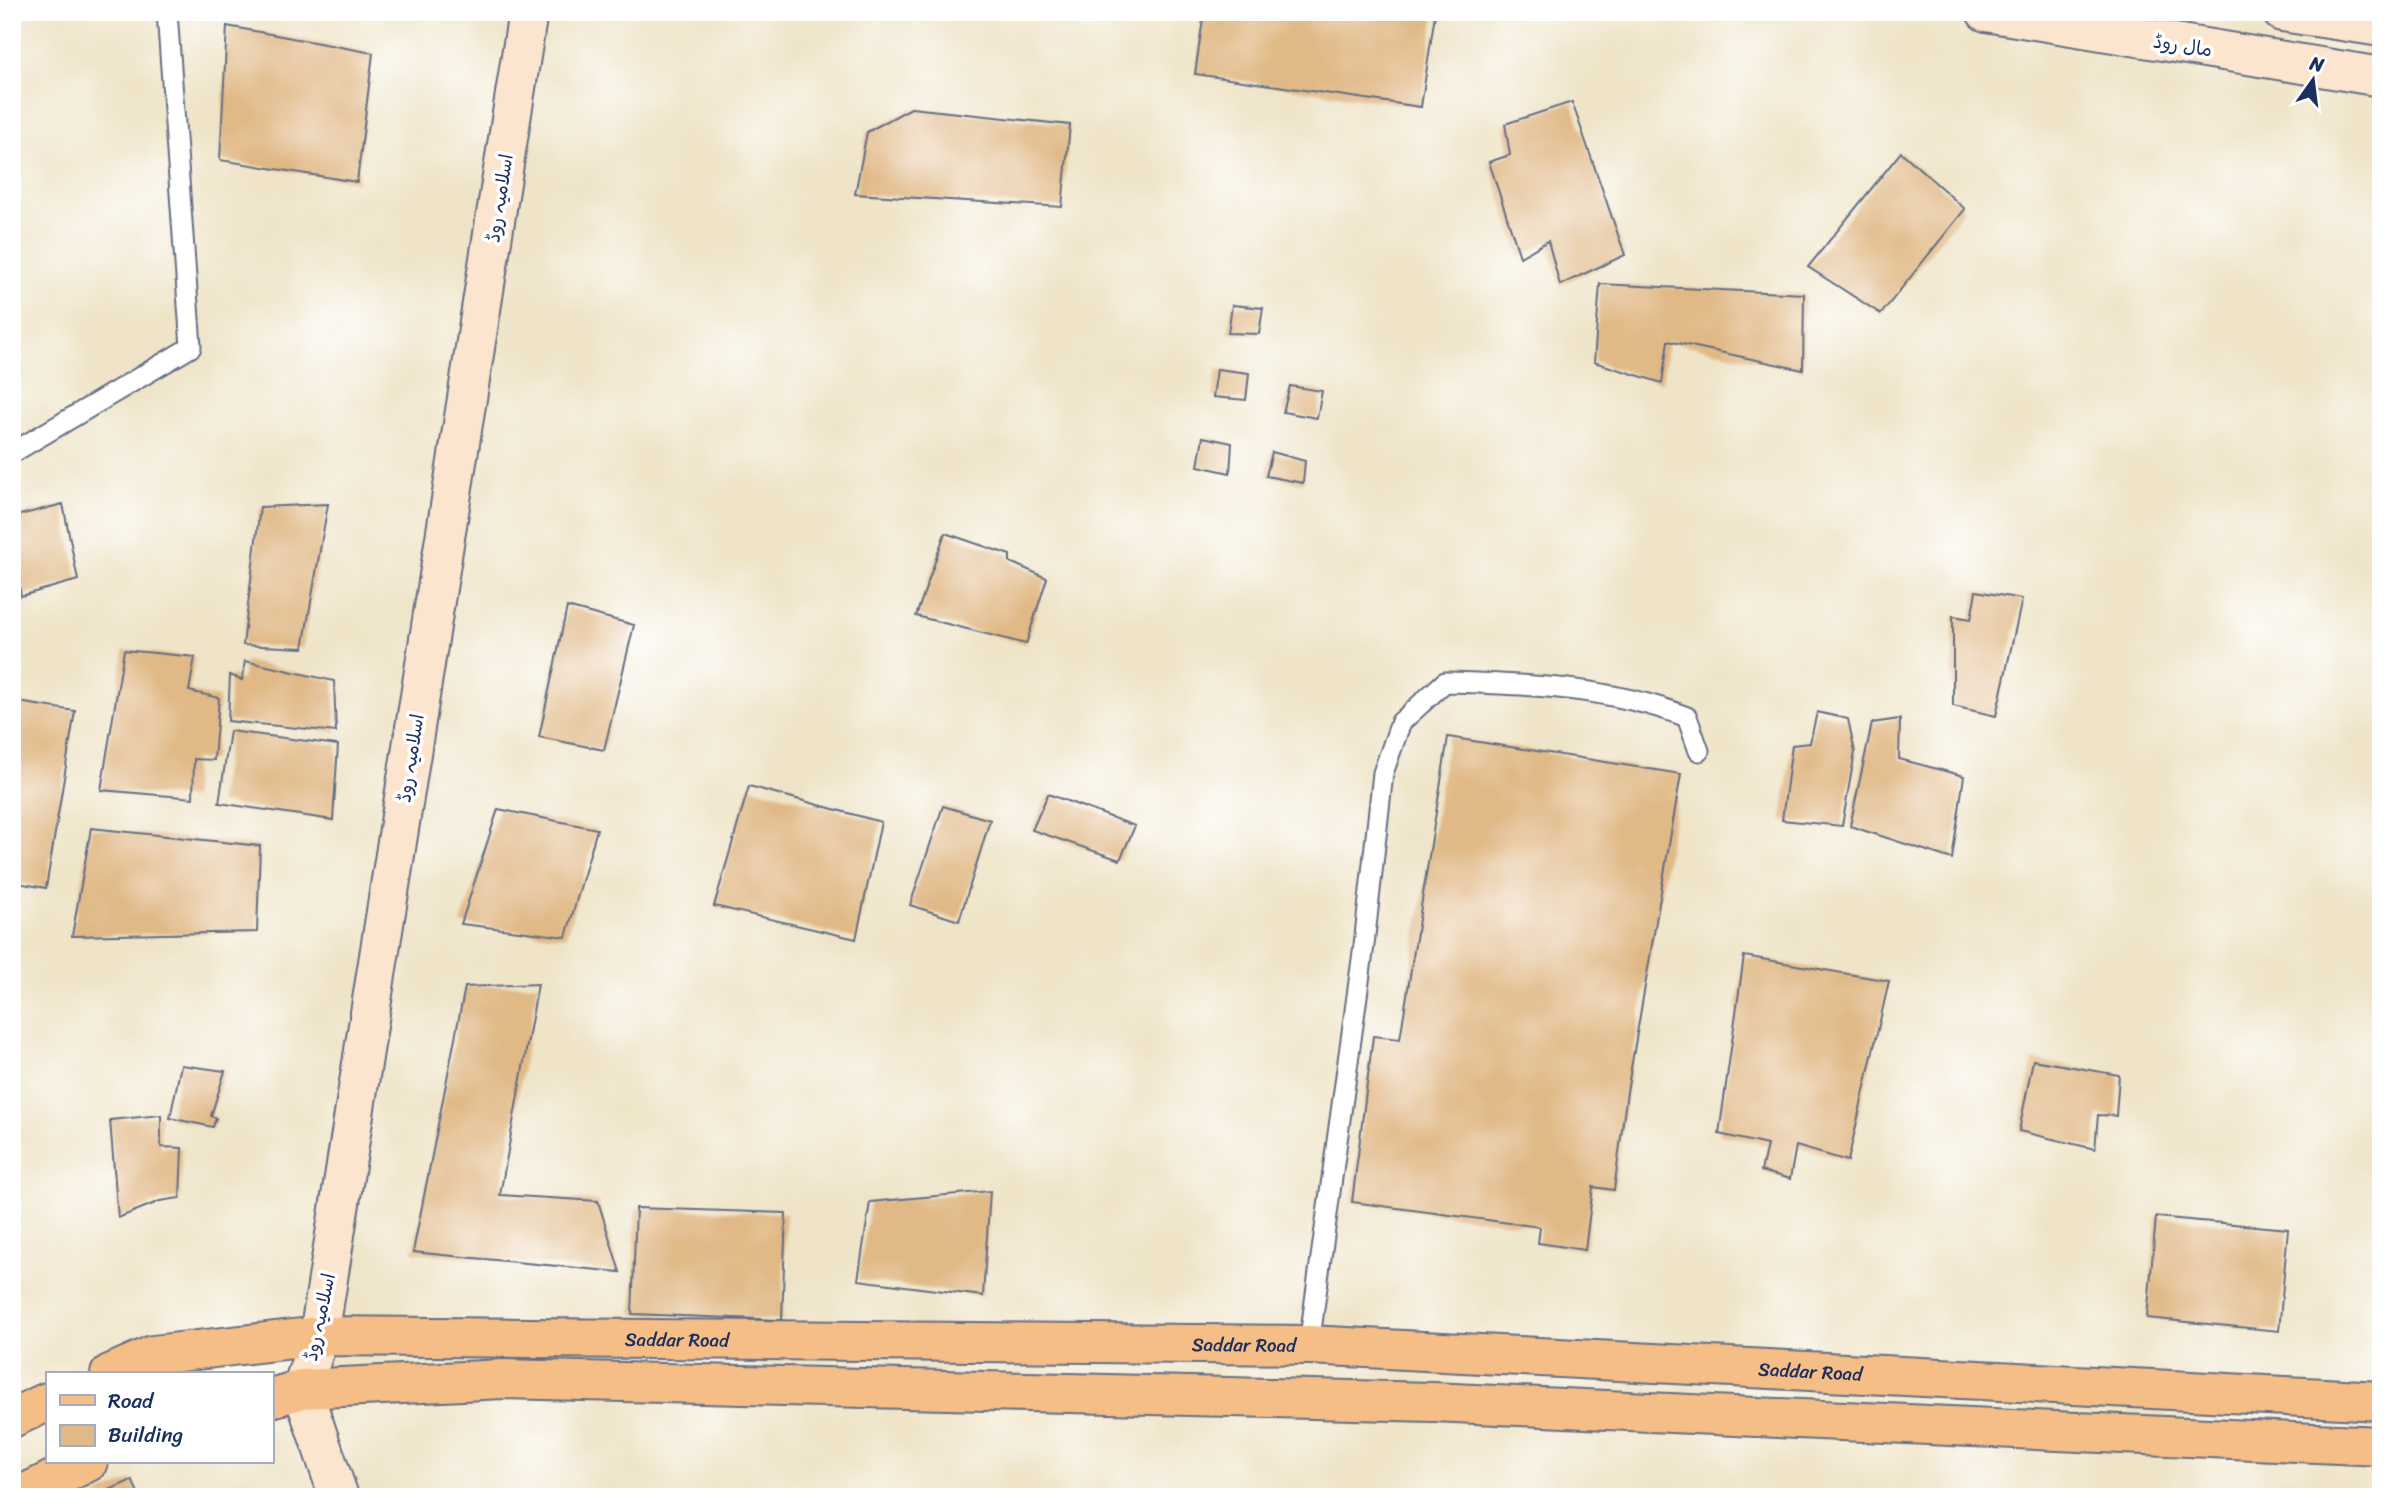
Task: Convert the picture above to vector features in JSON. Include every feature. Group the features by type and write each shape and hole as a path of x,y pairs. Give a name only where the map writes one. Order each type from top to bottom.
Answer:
{"main road":[{"name":"Saddar Road","path":"115,1372 153,1355 319,1336 1309,1345 2381,1401"},
{"path":"287,1394 503,1378 1433,1402 2381,1446"},
{"path":"12,1418 46,1402"},
{"path":"18,1497 84,1464"}],"street":[{"name":"اسلامیہ روڈ","path":"287,1394 319,1336 528,12"},
{"name":"مال روڈ","path":"1986,12 2381,77"},
{"path":"2282,12 2381,27"},
{"path":"287,1394 339,1497"}],"lane":[{"path":"12,453 191,347 167,12"},
{"path":"1309,1345 1364,945 1382,773 1401,722 1445,682 1526,684 1597,693 1672,711 1687,717 1699,751"}],"building":[{"path":"1204,12 1435,14 1421,107 1195,74"},
{"path":"227,26 373,53 357,182 220,160"},
{"path":"1572,102 1625,255 1560,285 1548,241 1520,257 1489,162 1510,155 1505,124"},
{"path":"911,108 1070,125 1062,207 855,194 867,132"},
{"path":"1901,152 1965,209 1881,314 1808,267"},
{"path":"1600,284 1804,294 1803,370 1668,341 1662,383 1594,362"},
{"path":"1232,305 1263,308 1259,334 1228,333"},
{"path":"1217,369 1249,373 1246,400 1213,397"},
{"path":"1290,386 1322,391 1317,418 1283,412"},
{"path":"1203,437 1232,443 1230,473 1198,466"},
{"path":"1272,452 1305,461 1303,483 1266,476"},
{"path":"63,504 78,580 21,596 12,549 12,517"},
{"path":"328,504 303,648 243,645 260,507"},
{"path":"945,533 1010,555 1010,562 1047,578 1026,644 916,616"},
{"path":"1976,591 2022,599 1996,716 1953,706 1953,616 1971,619"},
{"path":"567,607 634,625 604,750 539,737"},
{"path":"124,650 195,657 189,691 219,698 214,760 194,759 193,798 101,790"},
{"path":"245,661 334,681 336,732 228,721 230,675 242,680"},
{"path":"12,701 75,711 46,888 12,882"},
{"path":"1817,712 1848,719 1855,752 1842,826 1782,820 1792,745 1810,743"},
{"path":"1900,719 1899,759 1964,776 1952,859 1850,826 1872,723"},
{"path":"230,731 338,745 333,820 219,803"},
{"path":"1448,737 1681,774 1627,1092 1614,1190 1593,1187 1585,1250 1538,1243 1540,1227 1352,1202 1373,1036 1400,1039"},
{"path":"749,786 881,822 856,939 714,906"},
{"path":"1048,794 1135,826 1120,860 1032,830"},
{"path":"943,806 990,820 959,921 910,905"},
{"path":"498,809 597,829 566,937 461,924"},
{"path":"91,828 260,846 257,932 72,936"},
{"path":"1744,956 1889,981 1848,1161 1796,1146 1790,1179 1761,1171 1767,1145 1719,1134"},
{"path":"538,984 500,1195 598,1201 620,1272 413,1252 465,987"},
{"path":"2033,1060 2119,1075 2116,1116 2098,1115 2095,1149 2019,1131"},
{"path":"181,1065 225,1071 211,1116 216,1118 213,1127 170,1118"},
{"path":"161,1115 161,1147 182,1148 180,1198 160,1201 118,1218 110,1120"},
{"path":"990,1191 983,1296 858,1280 870,1202"},
{"path":"636,1208 786,1213 782,1320 632,1314"},
{"path":"2156,1217 2288,1229 2279,1331 2147,1318"},
{"path":"132,1480 140,1497 93,1497"}]}
